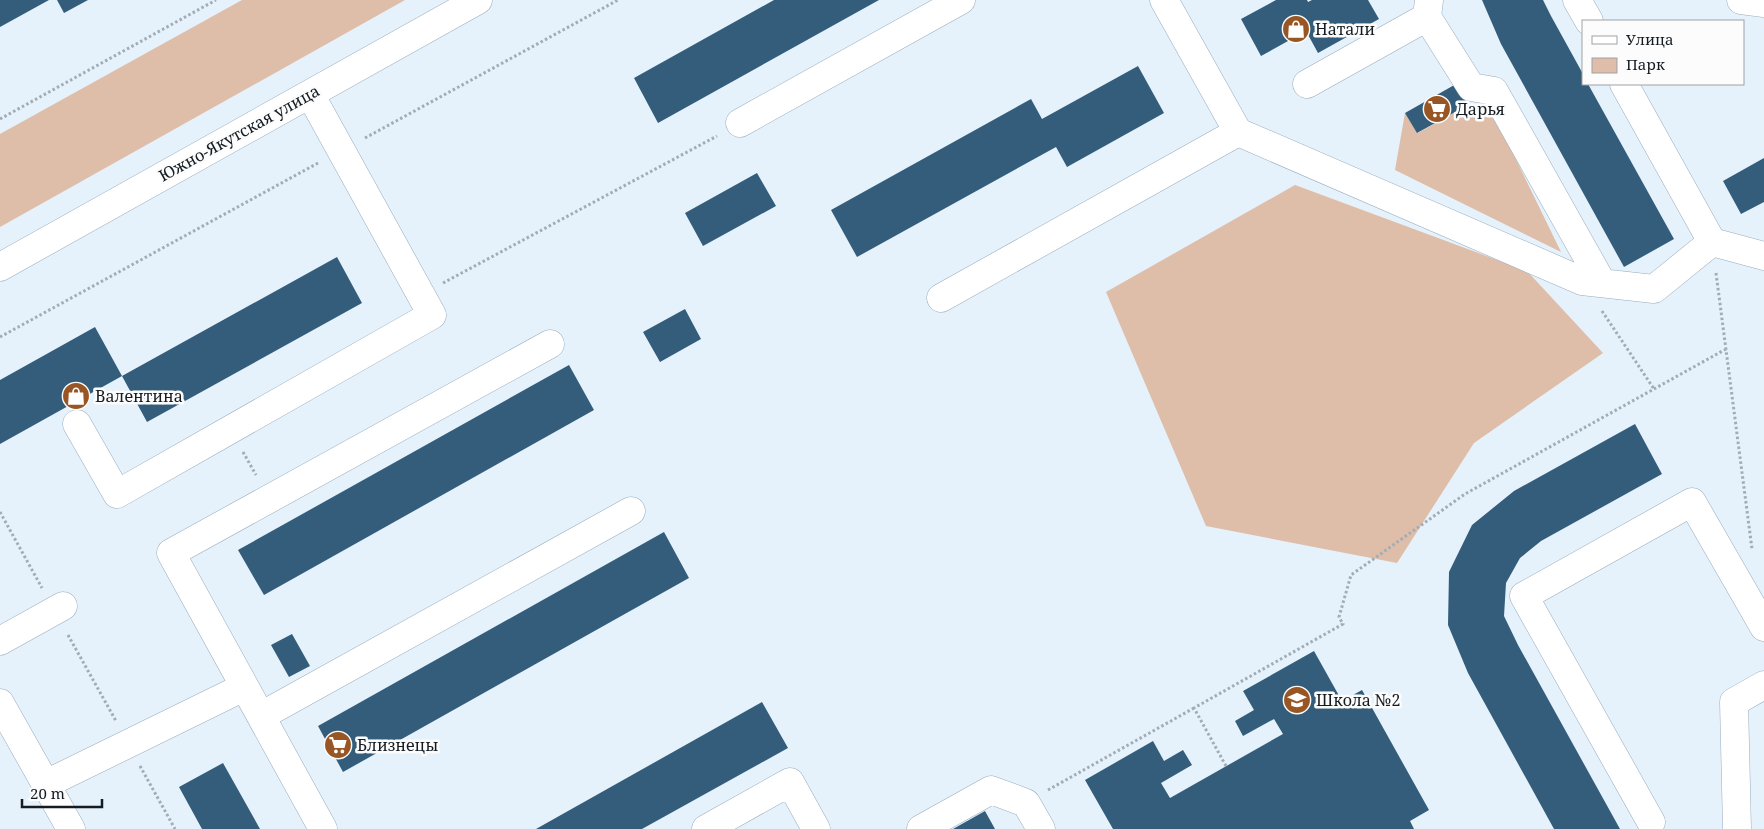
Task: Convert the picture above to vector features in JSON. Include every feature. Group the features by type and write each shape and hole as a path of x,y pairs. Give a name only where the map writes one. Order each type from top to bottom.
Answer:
{"street":[{"name":"Южно-Якутская улица","path":"0,267 478,0"},
{"path":"740,124 960,0"},
{"path":"1164,0 1238,132 1592,282 1654,289 1712,242"},
{"path":"1577,0 1588,20"},
{"path":"1741,0 1764,3"},
{"path":"1307,84 1428,8 1471,87 1494,91 1592,282"},
{"path":"1625,85 1712,242 1764,256"},
{"path":"77,424 117,494 432,315 310,94"},
{"path":"941,298 1238,132"},
{"path":"323,829 170,554 550,344"},
{"path":"1651,822 1524,596 1692,502 1764,627"},
{"path":"261,716 631,511"},
{"path":"0,641 59,608"},
{"path":"1737,829 1734,702 1764,685"},
{"path":"46,784 244,687"},
{"path":"0,703 71,829"},
{"path":"706,829 790,782 816,829"},
{"path":"921,829 991,790 1026,803 1041,829"}],"path":[{"path":"0,119 216,0"},
{"path":"0,336 618,0"},
{"path":"420,295 740,124"},
{"path":"1712,242 1753,555"},
{"path":"1592,282 1654,389"},
{"path":"1026,803 1343,624 1339,617 1352,575 1465,494 1726,349"},
{"path":"230,429 269,499"},
{"path":"0,512 59,608 128,744 175,829"},
{"path":"1194,708 1226,766"}],"green space":[{"path":"242,0 405,0 0,227 0,134"},
{"path":"1468,105 1491,108 1561,252 1395,170 1405,113 1418,133"},
{"path":"1295,185 1527,271 1603,353 1474,443 1397,563 1206,526 1106,292"}],"building":[{"path":"0,0 49,0 0,27"},
{"path":"57,0 88,0 64,13"},
{"path":"774,0 879,0 658,123 634,78"},
{"path":"1276,0 1307,0 1308,2 1312,0 1368,0 1379,19 1318,53 1306,31 1261,56 1241,19"},
{"path":"1482,0 1543,0 1582,72 1582,85 1589,85 1674,239 1624,267 1501,44"},
{"path":"1138,66 1164,113 1067,167 1056,147 857,257 831,210 1031,99 1042,119"},
{"name":"Дарья","path":"1456,84 1468,105 1417,133 1405,113"},
{"path":"1764,158 1764,202 1741,214 1723,181"},
{"path":"757,173 776,206 703,246 685,213"},
{"path":"337,257 362,303 147,422 122,376"},
{"path":"685,309 701,339 660,362 643,332"},
{"path":"95,327 122,376 0,444 0,380"},
{"path":"569,365 594,410 264,595 238,550"},
{"path":"1635,424 1662,474 1541,541 1520,558 1506,583 1504,616 1518,645 1620,829 1554,829 1468,673 1448,625 1449,572 1472,525 1514,491"},
{"path":"664,532 689,578 343,772 318,726"},
{"path":"292,634 310,666 289,677 271,645"},
{"path":"1314,651 1342,701 1362,690 1429,810 1410,821 1414,829 1113,829 1085,780 1153,741 1164,761 1183,750 1192,765 1161,783 1170,798 1283,734 1274,719 1243,736 1235,721 1254,710 1243,691"},
{"path":"762,702 788,748 642,829 536,829"},
{"path":"223,763 260,829 202,829 179,787"},
{"path":"985,811 995,829 953,829"}],"place":[{"name":"Натали","path":"1296,29"},
{"name":"Дарья","path":"1437,109"},
{"name":"Валентина","path":"76,396"},
{"name":"Школа №2","path":"1297,700"},
{"name":"Близнецы","path":"338,745"}]}
